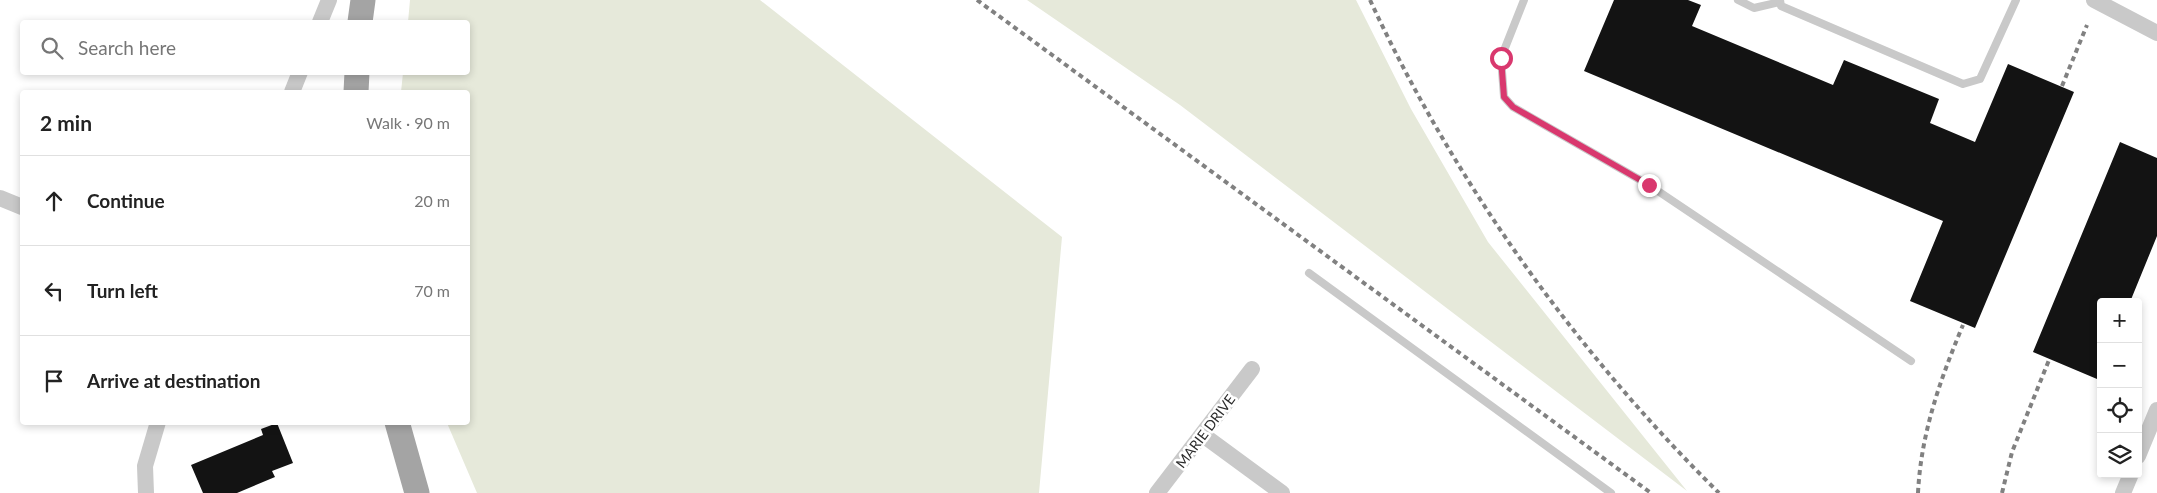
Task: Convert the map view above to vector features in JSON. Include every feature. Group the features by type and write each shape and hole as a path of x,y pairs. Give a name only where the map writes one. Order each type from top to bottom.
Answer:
{"main road":[{"path":"360,20 363,0"},
{"path":"356,90 357,75"},
{"path":"398,425 417,493"}],"street":[{"path":"321,20 329,0"},
{"path":"2094,0 2157,33"},
{"path":"293,90 299,75"},
{"path":"0,198 20,206"},
{"name":"MARIE DRIVE","path":"1157,493 1252,369"},
{"path":"2142,446 2157,410"},
{"path":"146,493 145,466 157,425"},
{"path":"1203,435 1282,493"},
{"path":"2123,493 2129,478"}],"lane":[{"path":"1524,0 1501,58 1504,97 1513,107 1649,185 1910,361"},
{"path":"1738,0 1754,8 1780,1 1782,6 1963,84 1980,79 2016,0"},
{"path":"1309,272 1610,493"}],"shaded area":[{"path":"410,0 760,0 1062,237 1039,493 477,493 448,425 470,425 470,90 401,90 403,75 470,75 470,20 408,20"},
{"path":"1027,0 1356,0 1411,109 1488,242 1687,491 1180,105"}],"building":[{"path":"1614,0 1688,0 1701,5 1692,26 1833,85 1844,60 1939,99 1930,123 1975,142 2008,64 2074,92 1975,328 1910,301 1943,221 1584,71"},
{"path":"2120,142 2157,158 2157,236 2132,298 2097,298 2097,379 2033,352"},
{"path":"278,425 293,463 272,471 275,477 237,493 203,493 191,465 263,435 261,429"}],"railway":[{"path":"977,0 1651,493"},
{"path":"1370,0 1440,134 1480,199 1523,262 1568,323 1616,382 1666,439 1719,493"},
{"path":"2062,86 2087,25"},
{"path":"1918,493 1927,428 1939,387 1963,325"},
{"path":"2002,493 2012,452 2049,360"}],"route":[{"path":"1501,58 1504,97 1513,107 1649,185"}]}
